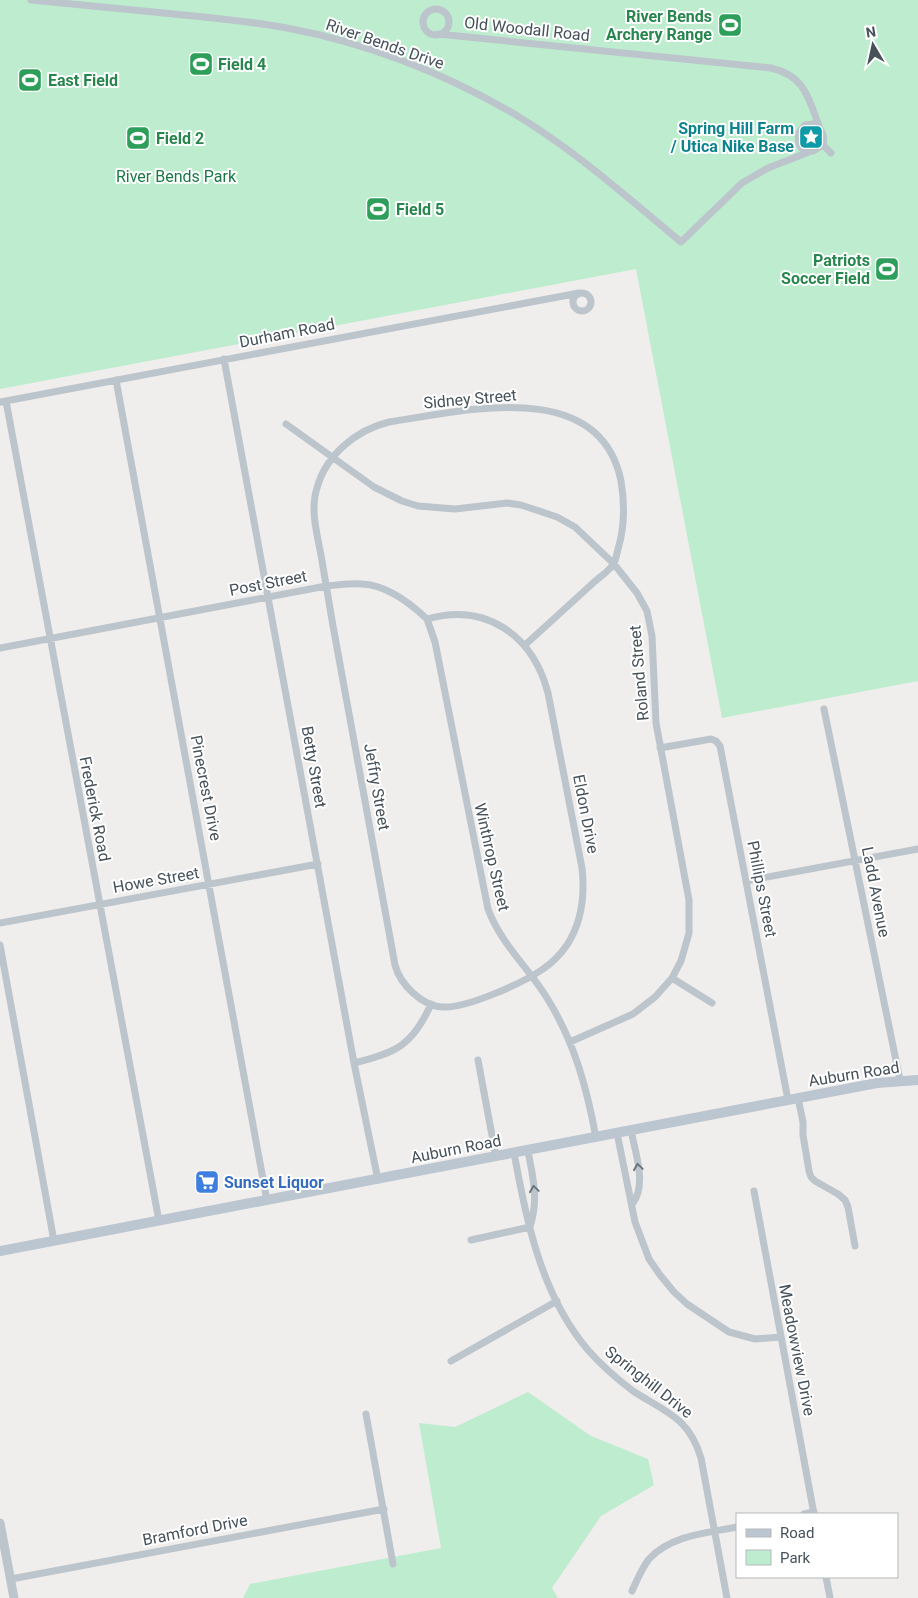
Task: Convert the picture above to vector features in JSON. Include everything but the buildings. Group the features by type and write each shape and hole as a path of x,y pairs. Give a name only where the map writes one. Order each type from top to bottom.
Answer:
{"main road":[{"name":"Auburn Road","path":"0,1251 876,1083 918,1080"}],"street":[{"name":"River Bends Drive","path":"31,0 250,21 321,35 402,61 466,88 517,116 564,147 681,242 742,183 768,168 799,156"},
{"name":"Old Woodall Road","path":"450,35 448,18 444,11 435,8 427,12 423,19 424,28 430,33 771,68 790,75 801,84 807,94 824,137 823,145"},
{"name":"Old Woodall Road","path":"438,34 443,33 448,27"},
{"path":"799,156 798,134 802,128 813,120 815,115"},
{"path":"809,124 819,126"},
{"path":"799,156 823,145 831,153"},
{"path":"800,147 803,151 808,152"},
{"path":"566,296 574,307 582,310 587,308 590,303 588,295 579,293 574,299 574,307"},
{"name":"Durham Road","path":"3,402 579,293"},
{"name":"Betty Street","path":"224,360 354,1063 378,1180"},
{"name":"Pinecrest Drive","path":"116,380 267,1201"},
{"name":"Frederick Road","path":"3,402 50,638 159,1221"},
{"name":"Sidney Street","path":"333,457 362,431 389,422 507,406 526,407 563,416 597,433 608,447 616,464 623,492 624,517 622,538 614,564"},
{"name":"Roland Street","path":"286,424 388,495 418,506 455,509 507,504 521,505 540,510 575,527 614,564 637,593 647,612 652,636 656,723 690,913 686,944 672,978 655,997 633,1014 570,1042"},
{"name":"Jeffry Street","path":"333,457 321,475 316,487 314,503 315,522 395,965 399,977 405,986 420,998 443,1008 466,1005 532,975"},
{"path":"427,619 439,616 476,616 500,626 525,645 614,564"},
{"name":"Post Street","path":"0,648 326,586 348,584 373,586 387,591 417,610 427,619"},
{"name":"Winthrop Street","path":"427,619 435,642 488,910 503,941 532,975 548,999 570,1042 585,1084 596,1138"},
{"name":"Eldon Drive","path":"525,645 541,670 548,693 584,883 582,907 568,943 550,964 532,975"},
{"name":"Ladd Avenue","path":"824,709 900,1080"},
{"name":"Phillips Street","path":"660,748 711,739 720,746 746,880 793,1099 804,1122 803,1135 811,1177 845,1200 855,1246"},
{"path":"746,880 918,849"},
{"name":"Howe Street","path":"0,923 318,864"},
{"path":"0,945 54,1241"},
{"path":"672,978 712,1003"},
{"path":"354,1063 380,1057 396,1050 418,1029 432,1004"},
{"path":"478,1060 496,1157"},
{"path":"631,1130 639,1184 637,1197 633,1204"},
{"path":"617,1133 629,1198 633,1204 635,1222 649,1259 674,1292 687,1304 729,1332 755,1339 781,1337"},
{"name":"Springhill Drive","path":"528,1150 536,1196 530,1227"},
{"name":"Springhill Drive","path":"514,1153 535,1250 542,1270 579,1338 610,1373 634,1392 671,1413 694,1440 701,1458 727,1598"},
{"name":"Meadowview Drive","path":"754,1191 814,1513"},
{"path":"471,1240 530,1227"},
{"path":"451,1361 558,1301"},
{"path":"366,1414 393,1564"},
{"name":"Bramford Drive","path":"11,1579 384,1509"},
{"path":"0,1522 14,1598"},
{"path":"632,1591 650,1558 666,1546 693,1535 736,1527"},
{"path":"826,1578 830,1598"}],"green space":[{"name":"River Bends Park","path":"0,0 918,0 918,681 722,718 636,269 0,389"},
{"path":"528,1392 591,1436 648,1459 654,1485 601,1516 552,1588 558,1598 243,1598 250,1584 441,1548 419,1423 455,1427"}],"place":[{"name":"River Bends Archery Range","path":"730,25"},
{"name":"Field 4","path":"201,64"},
{"name":"East Field","path":"30,80"},
{"name":"Spring Hill Farm / Utica Nike Base","path":"811,137"},
{"name":"Field 2","path":"138,138"},
{"name":"Field 5","path":"378,209"},
{"name":"Patriots Soccer Field","path":"887,269"},
{"name":"Sunset Liquor","path":"207,1182"}]}
